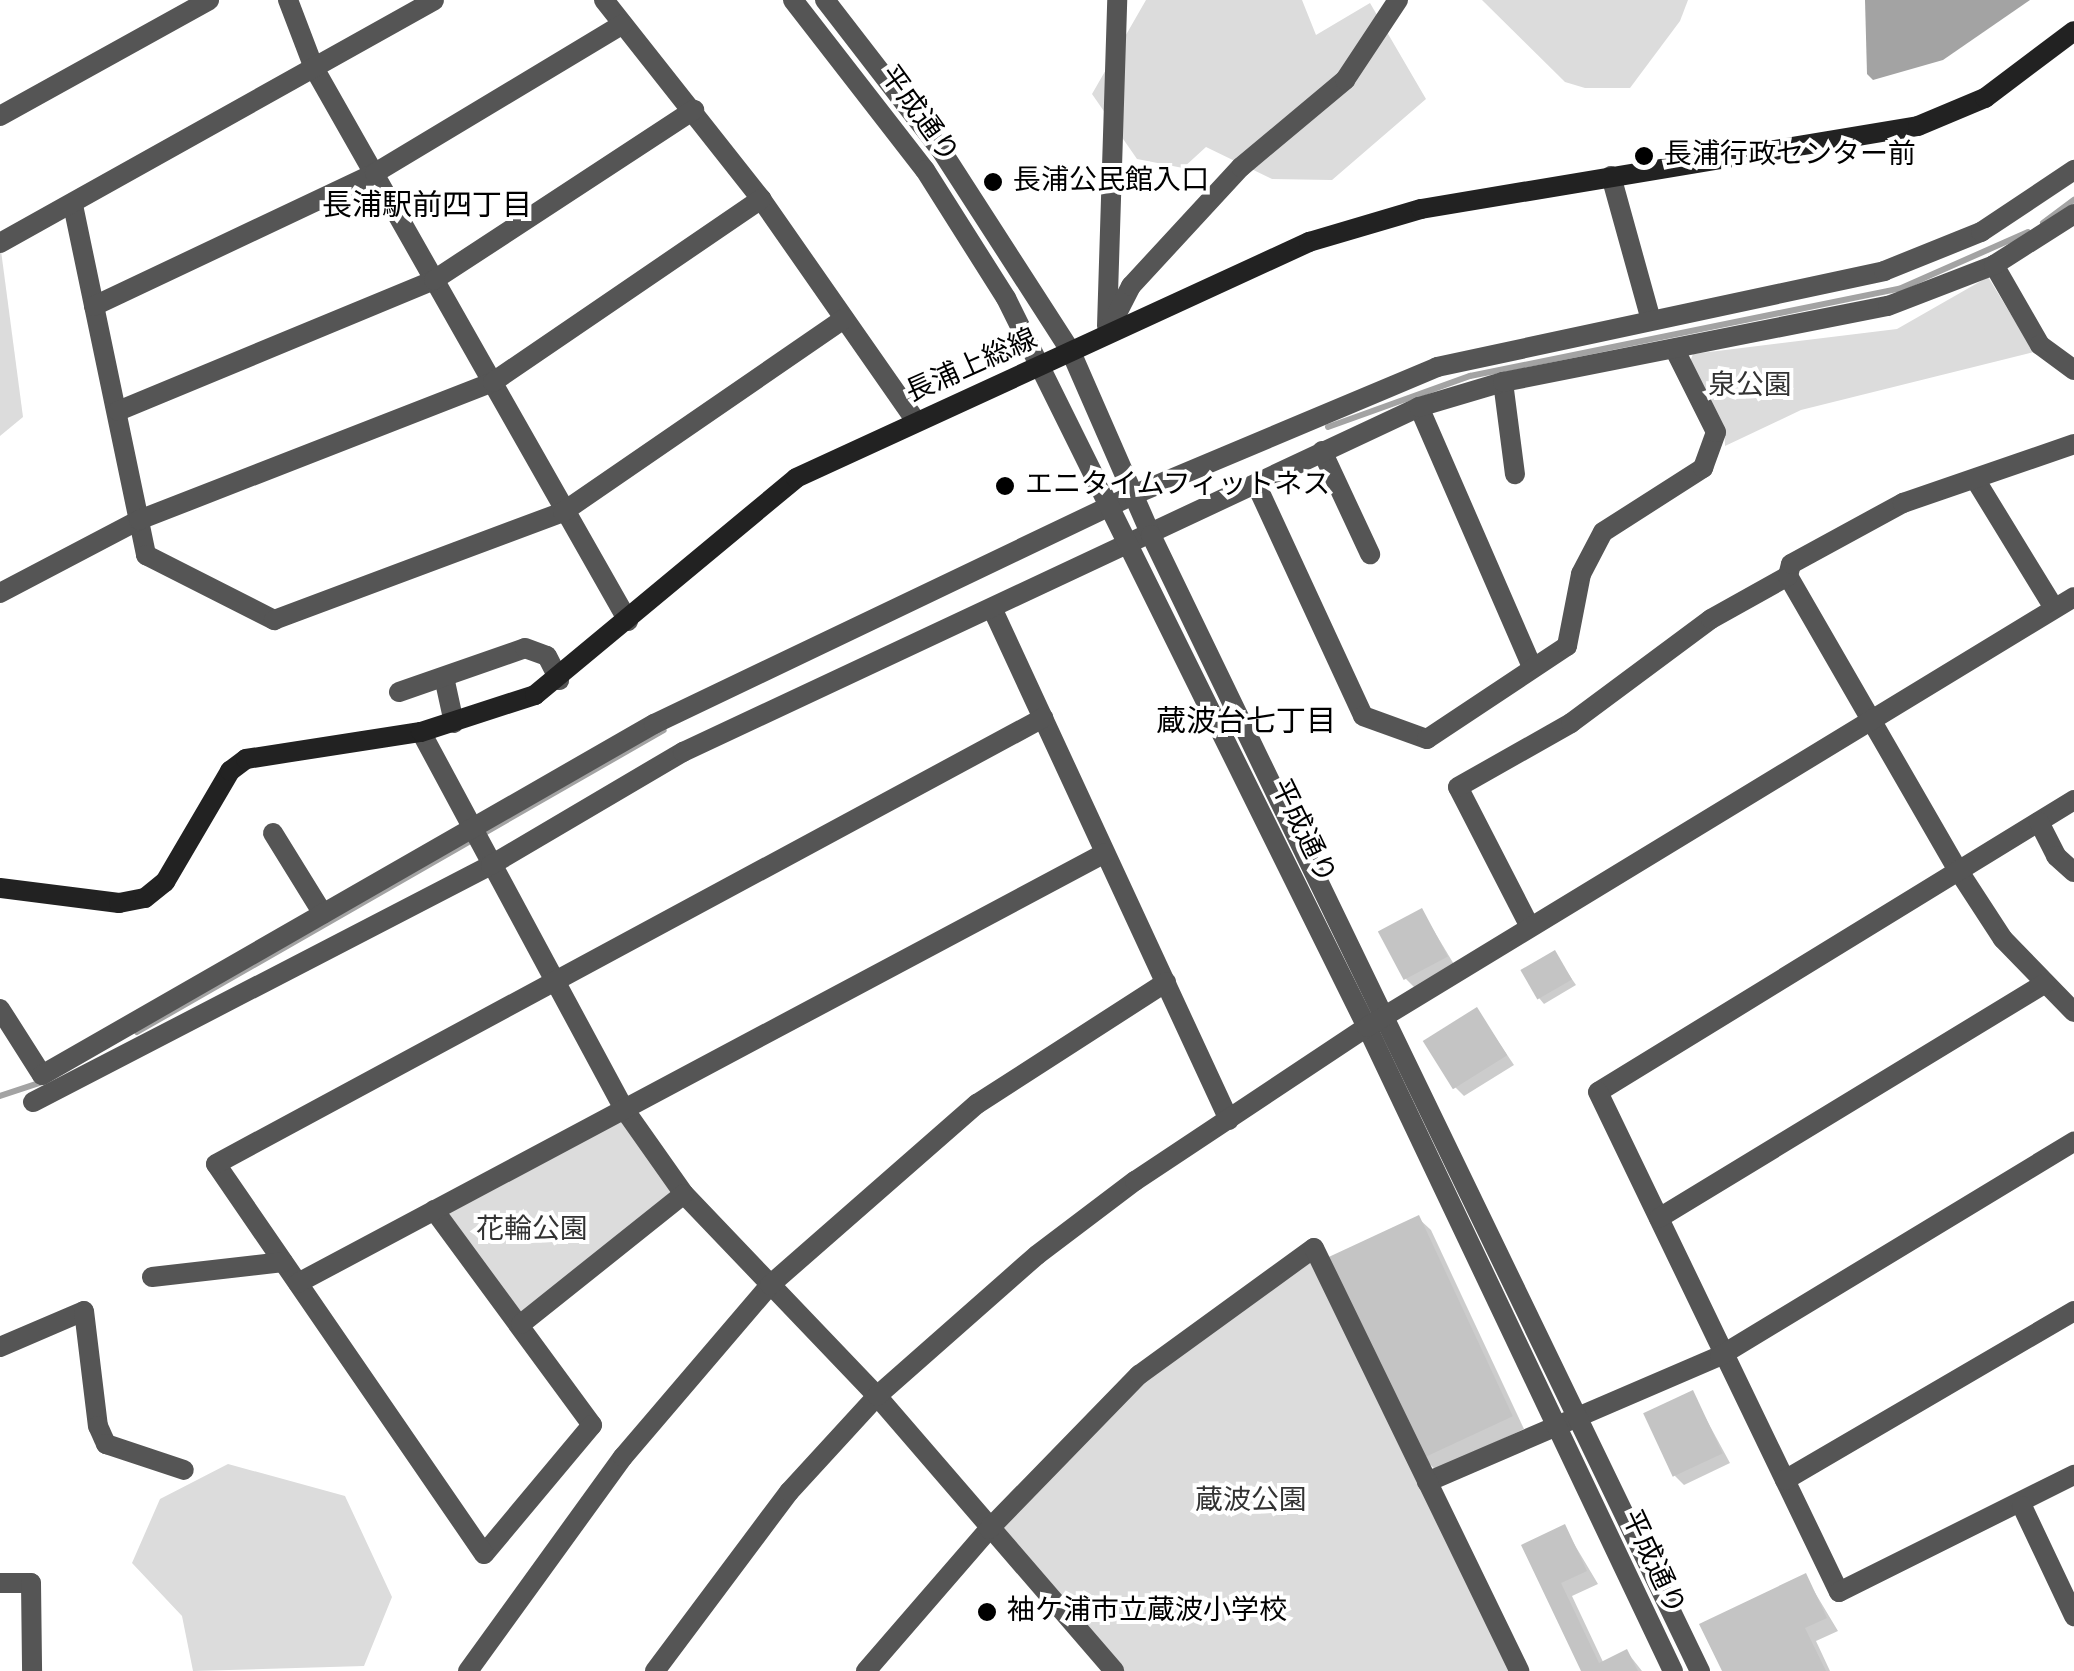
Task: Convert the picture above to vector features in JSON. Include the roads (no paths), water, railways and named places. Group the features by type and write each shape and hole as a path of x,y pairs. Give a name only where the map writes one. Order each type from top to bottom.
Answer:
{"main road":[{"name":"長浦上総線","path":"0,888 118,903 144,898 166,882 230,772 246,760 422,732 535,695 559,680 796,478 916,421 1040,369 1107,334 1368,220 1918,126 1985,98 2074,31"}],"street":[{"path":"0,116 209,0"},
{"path":"288,0 314,68 628,621"},
{"path":"0,243 434,0"},
{"path":"604,0 762,199 916,421"},
{"name":"平成通り","path":"793,0 926,170 1006,298 1366,1026 1673,1671"},
{"name":"平成通り","path":"826,0 941,150 1071,352 1150,535 1386,1014 1700,1671"},
{"path":"1107,334 1117,0"},
{"path":"1107,334 1132,286 1241,166 1345,80 1398,0"},
{"path":"94,306 375,173 623,24"},
{"path":"118,411 434,280 694,110"},
{"path":"0,1009 42,1076 654,724 1133,496 1438,367 1918,260 2022,210 2074,170"},
{"path":"1610,176 1640,319 1638,358"},
{"path":"0,593 138,520 494,382 762,199"},
{"path":"73,205 146,555 274,620 563,512 844,319"},
{"path":"33,1102 491,864 683,752 1419,407 1504,382 1888,306 1994,265 2074,214"},
{"path":"1994,265 2040,345 2074,370"},
{"path":"1256,484 1363,716 1426,739 1573,635 1581,574 1603,532 1703,468 1716,432 1676,350"},
{"path":"1504,382 1516,474"},
{"path":"1419,407 1532,667"},
{"path":"2074,444 1902,502 1791,564 1788,576 1876,717 1958,870 2003,939 2074,1012"},
{"path":"1322,451 1370,554"},
{"path":"1974,479 2054,608"},
{"path":"1530,927 1458,788 1572,723 1711,619 1788,576"},
{"path":"655,1671 789,1492 876,1396 1038,1255 1366,1026 2074,596"},
{"path":"992,608 1230,1120"},
{"path":"400,692 525,648 547,656 559,680"},
{"path":"444,677 454,724"},
{"path":"434,1210 592,1425 484,1554 216,1164 1043,718"},
{"path":"422,732 624,1109 684,1194 876,1396 1114,1671"},
{"path":"2074,800 1598,1092 1720,1356 1839,1592 2022,1506 2074,1475"},
{"path":"2039,822 2056,856 2074,872"},
{"path":"273,833 322,914"},
{"path":"298,1283 1105,853"},
{"path":"468,1671 623,1457 770,1285 977,1104 1166,982"},
{"path":"1659,1218 2044,984"},
{"path":"1427,1482 1577,1414 1720,1356 2071,1151"},
{"path":"520,1324 684,1194"},
{"path":"866,1671 989,1529 1139,1375 1314,1248 1518,1671"},
{"path":"152,1277 283,1262"},
{"path":"0,1346 84,1311 98,1426 106,1444 184,1470"},
{"path":"1785,1480 2074,1311"},
{"path":"2022,1506 2074,1616"},
{"path":"0,1584 31,1583 32,1671"}],"waterway":[{"path":"2043,223 2074,200"},
{"path":"1328,427 1470,376 1899,289 2028,232"},
{"path":"137,1032 664,730"},
{"path":"0,1096 42,1082"}],"place":[{"name":"長浦行政センター前","path":"1644,156"},
{"name":"長浦公民館入口","path":"993,182"},
{"name":"エニタイムフィットネス","path":"1005,486"},
{"name":"袖ケ浦市立蔵波小学校","path":"987,1612"}],"district":[{"name":"長浦駅前四丁目","path":"427,208"},
{"name":"蔵波台七丁目","path":"1246,724"}],"park label":[{"name":"泉公園","path":"1750,387"},
{"name":"花輪公園","path":"532,1231"},
{"name":"蔵波公園","path":"1251,1502"}]}
